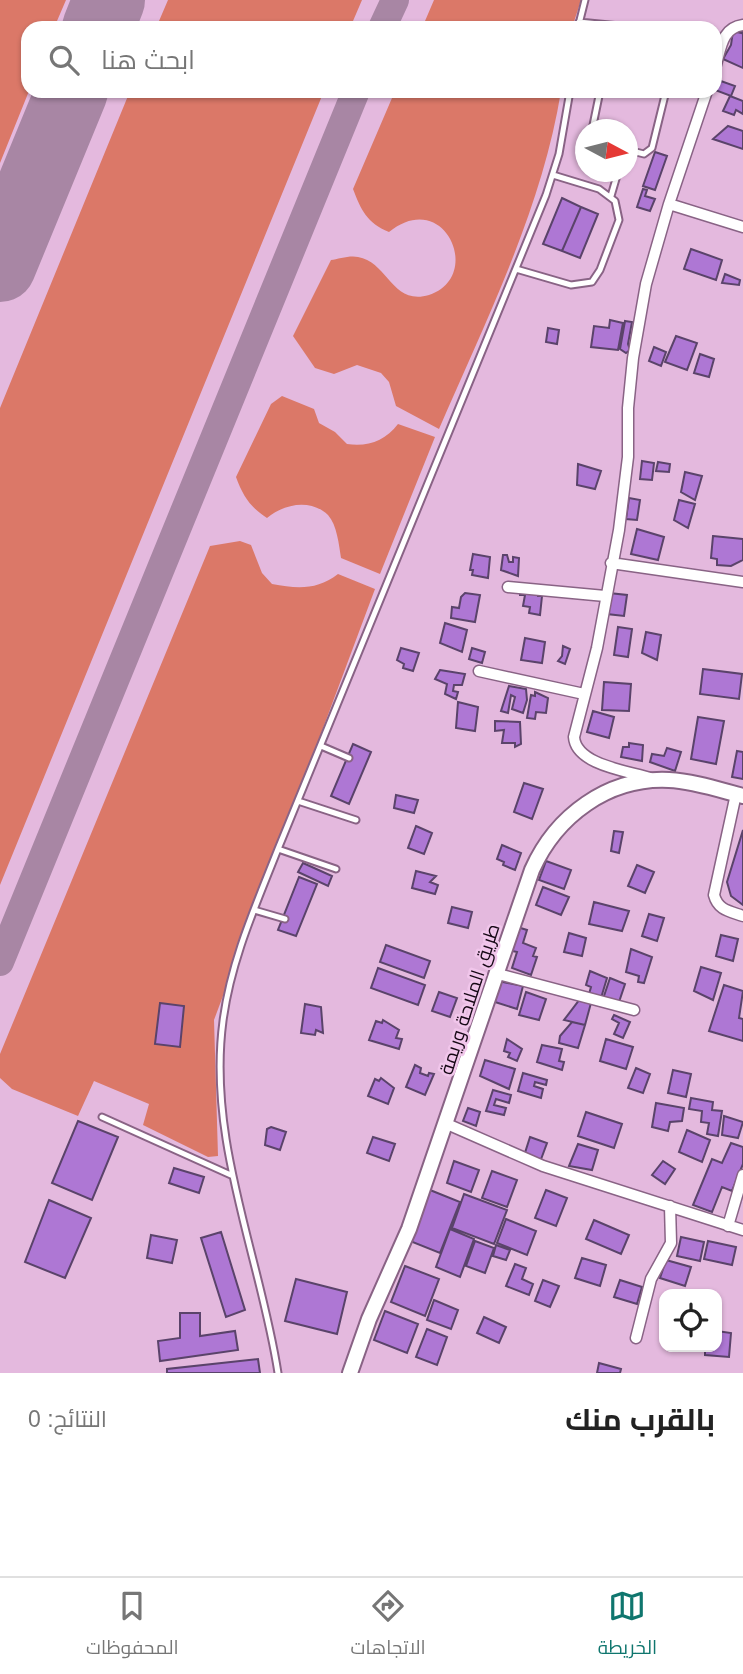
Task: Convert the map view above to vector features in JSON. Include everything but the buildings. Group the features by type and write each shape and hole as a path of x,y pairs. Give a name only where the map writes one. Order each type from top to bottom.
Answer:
{"street":[{"path":"722,42 724,35 731,28 743,25"},
{"path":"654,780 585,757 578,751 574,737 597,648 628,457 628,408 646,284 669,204 705,98"},
{"path":"669,204 743,227"},
{"path":"611,563 743,582"},
{"path":"508,587 605,596"},
{"path":"479,671 584,694"},
{"name":"طريق الملاحة وريمة","path":"350,1373 369,1318 409,1229 532,870 550,836 576,810 623,786 654,780 672,780 739,795"},
{"path":"739,795 714,895 717,905 743,916"},
{"path":"498,974 634,1010"},
{"path":"447,1124 542,1166 743,1230"},
{"path":"728,1226 743,1175"},
{"path":"636,1338 651,1279 671,1243 670,1206"}],"lane":[{"path":"580,21 584,0"},
{"path":"278,1373 267,1311 233,1176 222,1109 220,1051 232,974 278,849 553,175 569,98"},
{"path":"594,119 599,98"},
{"path":"638,152 644,154 652,148 664,98"},
{"path":"516,270 578,287 592,282 600,270 618,220 617,207 611,196 599,188 553,175"},
{"path":"611,196 615,182"},
{"path":"321,746 349,758"},
{"path":"298,800 356,820"},
{"path":"278,849 337,869"},
{"path":"254,909 285,919"},
{"path":"102,1116 233,1176"}],"shaded area":[{"path":"0,0 66,0 57,21 21,21 21,98 26,98 0,163"},
{"path":"168,0 362,0 353,21 159,21"},
{"path":"434,0 581,0 574,21 425,21"},
{"path":"127,98 321,98 0,885 0,408"},
{"path":"392,98 560,98 541,178 526,221 439,429 396,406 389,382 381,373 357,365 334,374 315,368 293,336 331,260 355,257 368,261 398,289 417,297 429,295 445,285 454,271 455,255 451,240 441,227 427,220 409,221 389,232 366,215 353,189"},
{"path":"282,396 314,409 319,423 335,432 347,444 376,442 388,435 398,424 435,437 380,574 341,558 334,524 321,510 305,505 289,506 267,518 256,510 244,495 236,477 271,404"},
{"path":"240,541 251,545 262,573 272,584 290,587 315,586 338,574 375,589 214,1020 218,1156 208,1157 143,1125 149,1104 94,1081 78,1116 12,1089 0,1078 0,1054 210,546"}],"taxiway":[{"path":"385,21 395,0"},
{"path":"0,962 353,98"}],"runway":[{"path":"101,21 109,0"},
{"path":"0,266 69,98"}]}
